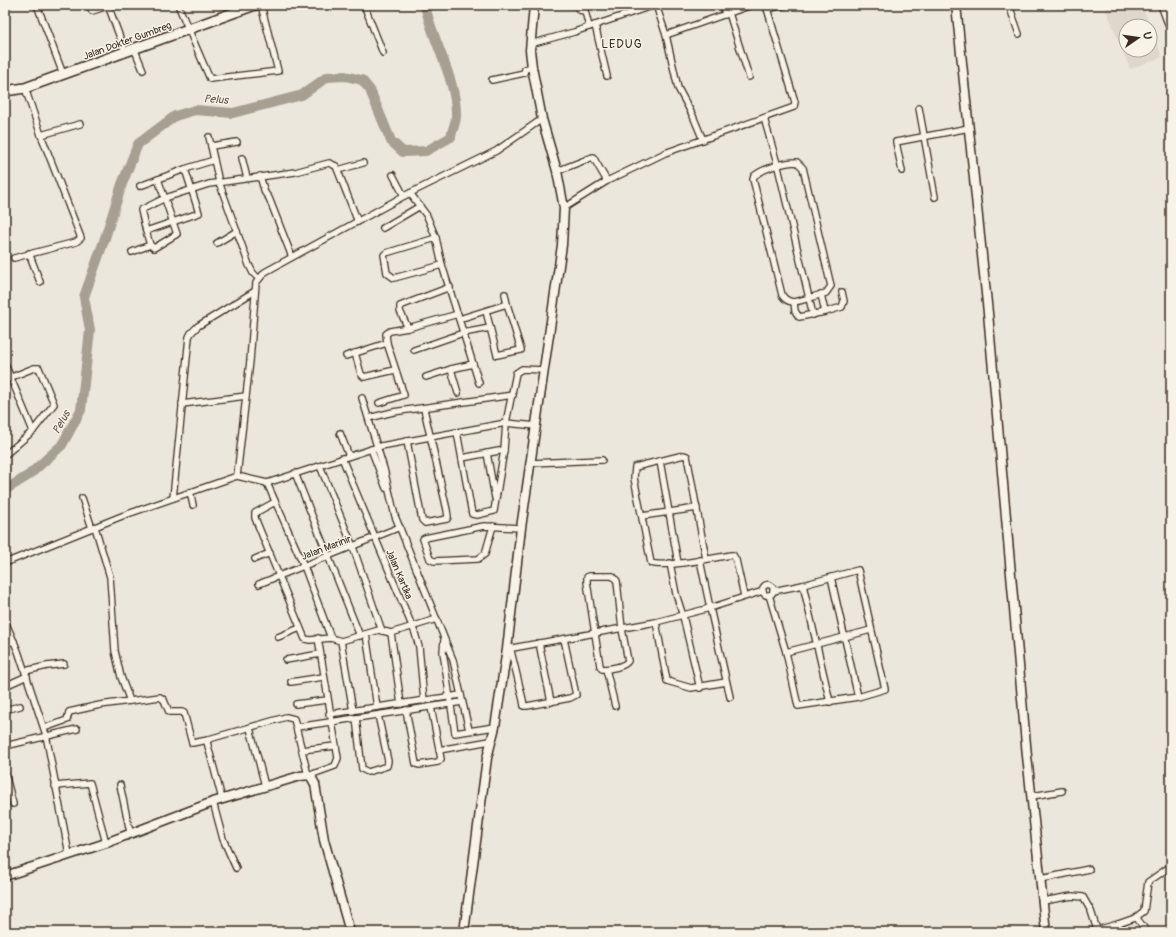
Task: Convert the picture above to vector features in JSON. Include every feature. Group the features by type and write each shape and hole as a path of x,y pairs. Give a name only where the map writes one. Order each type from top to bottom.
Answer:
{"main road":[{"name":"Jalan Dokter Gumbreg","path":"7,93 25,88 130,49 189,30 255,5"}],"street":[{"path":"37,5 63,74"},
{"path":"79,5 84,5"},
{"path":"89,5 92,11 105,6 109,8 130,49 143,70"},
{"path":"178,5 210,79 278,70 261,5"},
{"path":"364,5 383,53"},
{"path":"464,932 490,741 495,727 508,648 521,528 559,276 564,208 557,171 542,118 532,67 530,44 534,5"},
{"path":"577,5 579,10 585,11 592,26 607,76"},
{"path":"530,44 656,5 666,35 672,68 678,88 693,116 703,140"},
{"path":"723,5 749,77"},
{"path":"666,35 752,5"},
{"path":"564,208 607,181 665,153 791,109 795,105 767,7 785,5"},
{"path":"956,5 994,374 1032,796 1046,932"},
{"path":"1009,5 1019,34"},
{"path":"1161,5 1171,32"},
{"path":"492,80 524,73 525,69 532,67"},
{"path":"14,258 76,242 81,238 41,135 25,88"},
{"path":"919,108 935,197"},
{"path":"237,476 246,396 255,291 258,278 265,272 404,196 496,151 542,118"},
{"path":"764,118 778,167 813,315"},
{"path":"41,135 80,124"},
{"path":"902,171 896,142 969,128"},
{"path":"209,137 219,182 249,265 253,274 258,278"},
{"path":"211,146 237,142"},
{"path":"557,171 593,157 607,181"},
{"path":"242,158 247,178"},
{"path":"140,186 185,168 214,160"},
{"path":"797,162 803,168 831,286 828,291 794,302 788,301 782,295 753,179 759,172 778,167 797,162"},
{"path":"158,179 164,198 173,222 176,236 154,248 150,245 146,231 141,210 143,207 164,198 192,188 219,182 295,172 329,164 336,166 358,222"},
{"path":"338,170 363,164"},
{"path":"146,231 199,212 185,168"},
{"path":"393,175 404,196"},
{"path":"260,176 265,193 270,199 292,257"},
{"path":"410,193 428,216 436,238 442,265 479,383"},
{"path":"383,228 420,206"},
{"path":"217,242 237,232"},
{"path":"436,238 409,245 386,253 384,256 388,273 394,278 442,265"},
{"path":"132,252 150,245"},
{"path":"29,253 40,282"},
{"path":"408,328 400,311 400,306 450,288"},
{"path":"174,498 182,404 191,332 198,326 255,291"},
{"path":"794,302 795,311 799,317 813,315 842,307 844,301 842,292"},
{"path":"486,311 497,355 521,350 505,294"},
{"path":"821,294 825,312"},
{"path":"379,403 404,394 386,343 385,338 390,331 486,311 507,304"},
{"path":"414,350 463,334 490,328"},
{"path":"346,356 386,343"},
{"path":"355,353 361,374 364,377 396,370"},
{"path":"5,364 9,378 33,431"},
{"path":"426,377 473,364"},
{"path":"5,456 33,431 54,405 41,371 37,367 9,378"},
{"path":"451,369 458,393"},
{"path":"457,432 472,514 477,515 494,511 504,450 506,423 518,370 544,370"},
{"path":"370,418 394,412 424,409 513,395"},
{"path":"182,404 246,396"},
{"path":"362,398 370,418 395,516 453,660 469,730"},
{"path":"407,441 421,518 425,523 448,517 424,409"},
{"path":"5,563 93,528 237,476 267,483 378,447 506,423 536,426"},
{"path":"340,433 348,456"},
{"path":"371,449 381,478 389,494"},
{"path":"462,458 504,450"},
{"path":"486,453 495,503"},
{"path":"730,697 710,608 703,559 697,508 687,456 684,455 633,468 651,563 670,563 703,559 731,555 736,557 744,596"},
{"name":"Jalan Kartika","path":"342,458 413,626 418,648 424,701"},
{"path":"530,463 602,460"},
{"path":"660,461 678,562"},
{"path":"320,466 353,547 382,631"},
{"path":"295,473 360,636"},
{"path":"267,483 304,566 331,638"},
{"path":"190,492 194,505"},
{"path":"82,498 110,577 115,651 121,677 130,701"},
{"path":"275,502 255,513 255,518 300,628 307,640 331,638 341,641 382,631 390,633 437,619"},
{"path":"642,516 697,508"},
{"path":"493,526 485,554 478,559 434,561 430,559 424,544 423,539 425,538 484,526 493,526 521,528"},
{"name":"Jalan Marinir","path":"259,584 400,527"},
{"path":"255,559 270,554"},
{"path":"670,563 676,594 683,616 700,688"},
{"path":"508,648 595,634 683,616 762,591 764,594 771,593 856,569 859,571 885,689 858,697 830,702 798,705 771,593 772,586 768,584 763,586 762,591"},
{"path":"589,576 615,577 628,661 625,664 602,669 600,666 595,634 587,578 589,576"},
{"path":"831,577 858,697"},
{"path":"803,585 818,644 830,702"},
{"path":"5,621 26,673 46,735 69,854"},
{"path":"656,622 667,680 691,688 700,688 726,682"},
{"path":"278,637 300,628"},
{"path":"786,652 871,630"},
{"path":"390,633 401,704"},
{"path":"366,634 377,707"},
{"path":"5,876 106,843 130,832 212,802 265,786 309,775 335,766 338,758 329,714 318,638"},
{"path":"508,648 524,706 551,702 576,695 564,639"},
{"path":"444,640 443,652 455,733 495,727"},
{"path":"5,644 14,641"},
{"path":"341,641 353,711"},
{"path":"539,644 551,702"},
{"path":"286,660 320,654"},
{"path":"5,686 26,673 47,666 64,664"},
{"path":"606,669 615,706"},
{"path":"291,682 323,677"},
{"path":"329,714 461,695"},
{"path":"44,728 68,720 69,712 100,705 161,697 169,712 184,713 192,743 208,740 290,717 294,718 298,727 302,750 309,775 317,792 329,859 350,932"},
{"path":"296,704 327,700"},
{"path":"298,727 462,702"},
{"path":"5,710 20,706"},
{"path":"406,710 416,764 419,765 438,762 441,759 431,707"},
{"path":"356,718 362,769 368,772 384,769 387,766 388,761 378,715"},
{"path":"250,728 265,786"},
{"path":"5,746 46,735 77,729"},
{"path":"208,740 222,799"},
{"path":"439,750 490,741"},
{"path":"302,750 335,746"},
{"path":"5,773 13,804"},
{"path":"55,786 90,783 106,843"},
{"path":"120,785 130,832"},
{"path":"1032,796 1062,791"},
{"path":"212,802 222,839 236,868"},
{"path":"1090,932 1136,917 1144,911 1148,882 1171,866"},
{"path":"1041,879 1090,869"},
{"path":"1043,902 1072,896 1083,897 1091,911 1098,930"},
{"path":"1136,917 1147,932"},
{"path":"1118,924 1120,932"}],"shaded area":[{"path":"1104,5 1142,5 1147,18 1118,18 1118,39"},
{"path":"1158,47 1162,57 1130,69 1126,58 1158,58"}],"waterway":[{"name":"Pelus","path":"5,490 29,475 62,445 81,410 90,330 84,297 122,184 138,144 175,116 195,110 233,113 302,95 327,77 345,76 362,80 370,90 391,141 403,152 426,151 451,137 456,116 453,88 428,19 425,5"}],"district":[{"name":"LEDUG","path":"622,44"}]}
